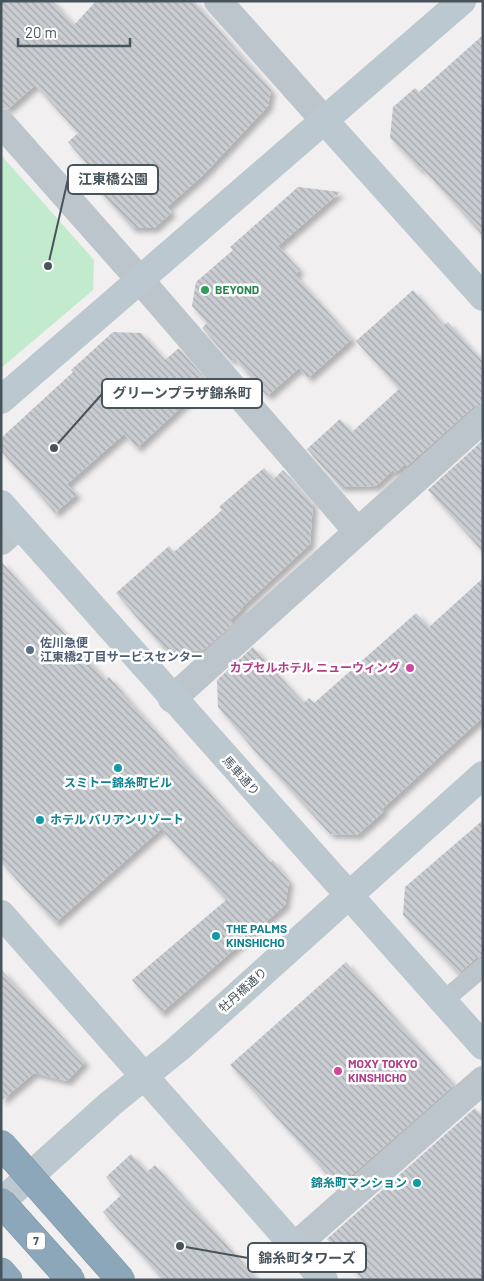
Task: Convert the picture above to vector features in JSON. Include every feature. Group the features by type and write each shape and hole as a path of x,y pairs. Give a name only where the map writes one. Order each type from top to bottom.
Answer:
{"highway":[{"path":"1,1144 121,1280"},
{"name":"7","path":"1,1202 71,1280"},
{"path":"1,1272 8,1280"}],"street":[{"path":"218,1 483,297"},
{"path":"1,400 462,1"},
{"path":"1,123 140,280 357,531"},
{"path":"172,699 483,419"},
{"name":"馬車通り","path":"1,504 10,533 172,699 483,1046"},
{"name":"牡丹橋通り","path":"1,1202 89,1122 146,1075 483,775"},
{"path":"1,914 146,1075 324,1280"},
{"path":"295,1246 483,1080"}],"lane":[{"path":"442,1002 483,967"}],"green space":[{"path":"1,155 94,260 93,290 1,368"}],"building":[{"path":"1,1 53,1 74,25 96,1 194,1 271,90 268,106 204,174 167,207 172,212 154,228 132,228 82,171 88,165 68,142 78,133 35,85 8,109 1,108"},
{"path":"483,35 483,236 422,168 420,170 390,138 393,107 415,88 419,92"},
{"path":"298,187 340,192 278,246 300,270 295,275 352,339 308,378 299,368 267,396 234,358 231,361 202,328 207,323 192,306 196,282 233,250 230,247"},
{"path":"413,290 444,325 448,322 483,362 483,404 473,407 407,466 405,464 395,473 393,470 376,486 340,487 307,449 340,419 352,432 399,389 356,341"},
{"path":"113,332 141,333 165,360 179,348 208,382 137,448 124,434 67,484 77,494 55,513 1,451 1,438 73,372 71,370"},
{"path":"483,440 483,552 428,490"},
{"path":"264,468 274,479 283,470 313,504 310,544 242,607 230,620 233,624 203,650 173,651 169,655 116,593 169,546 174,552 222,510 219,507"},
{"path":"1,561 106,680 109,677 270,862 273,860 289,881 285,905 161,1013 132,980 226,900 161,829 55,923 1,862"},
{"path":"483,578 483,717 382,809 384,811 357,835 330,834 259,756 218,707 217,680 253,647 304,703 309,698 314,703 416,613 429,627"},
{"path":"483,820 483,956 476,958 458,974 403,915 405,887"},
{"name":"MOXY TOKYO KINSHICHO","path":"346,962 454,1085 338,1187 230,1065"},
{"path":"1,969 85,1062 67,1081 34,1073 1,1101"},
{"name":"錦糸町マンション","path":"475,1108 483,1117 483,1280 363,1280 327,1239"},
{"path":"131,1154 147,1172 155,1165 258,1280 163,1280 103,1212 121,1195 106,1177"}],"place":[{"name":"江東橋公園","path":"48,266"},
{"name":"BEYOND","path":"205,290"},
{"name":"グリーンプラザ錦糸町","path":"54,448"},
{"name":"佐川急便 江東橋2丁目サービスセンター","path":"30,650"},
{"name":"カプセルホテル ニューウィング","path":"410,668"},
{"name":"スミトー錦糸町ビル","path":"118,768"},
{"name":"ホテル バリアンリゾート","path":"40,820"},
{"name":"THE PALMS KINSHICHO","path":"216,936"},
{"name":"MOXY TOKYO KINSHICHO","path":"338,1071"},
{"name":"錦糸町マンション","path":"417,1183"},
{"name":"錦糸町タワーズ","path":"180,1246"}]}
